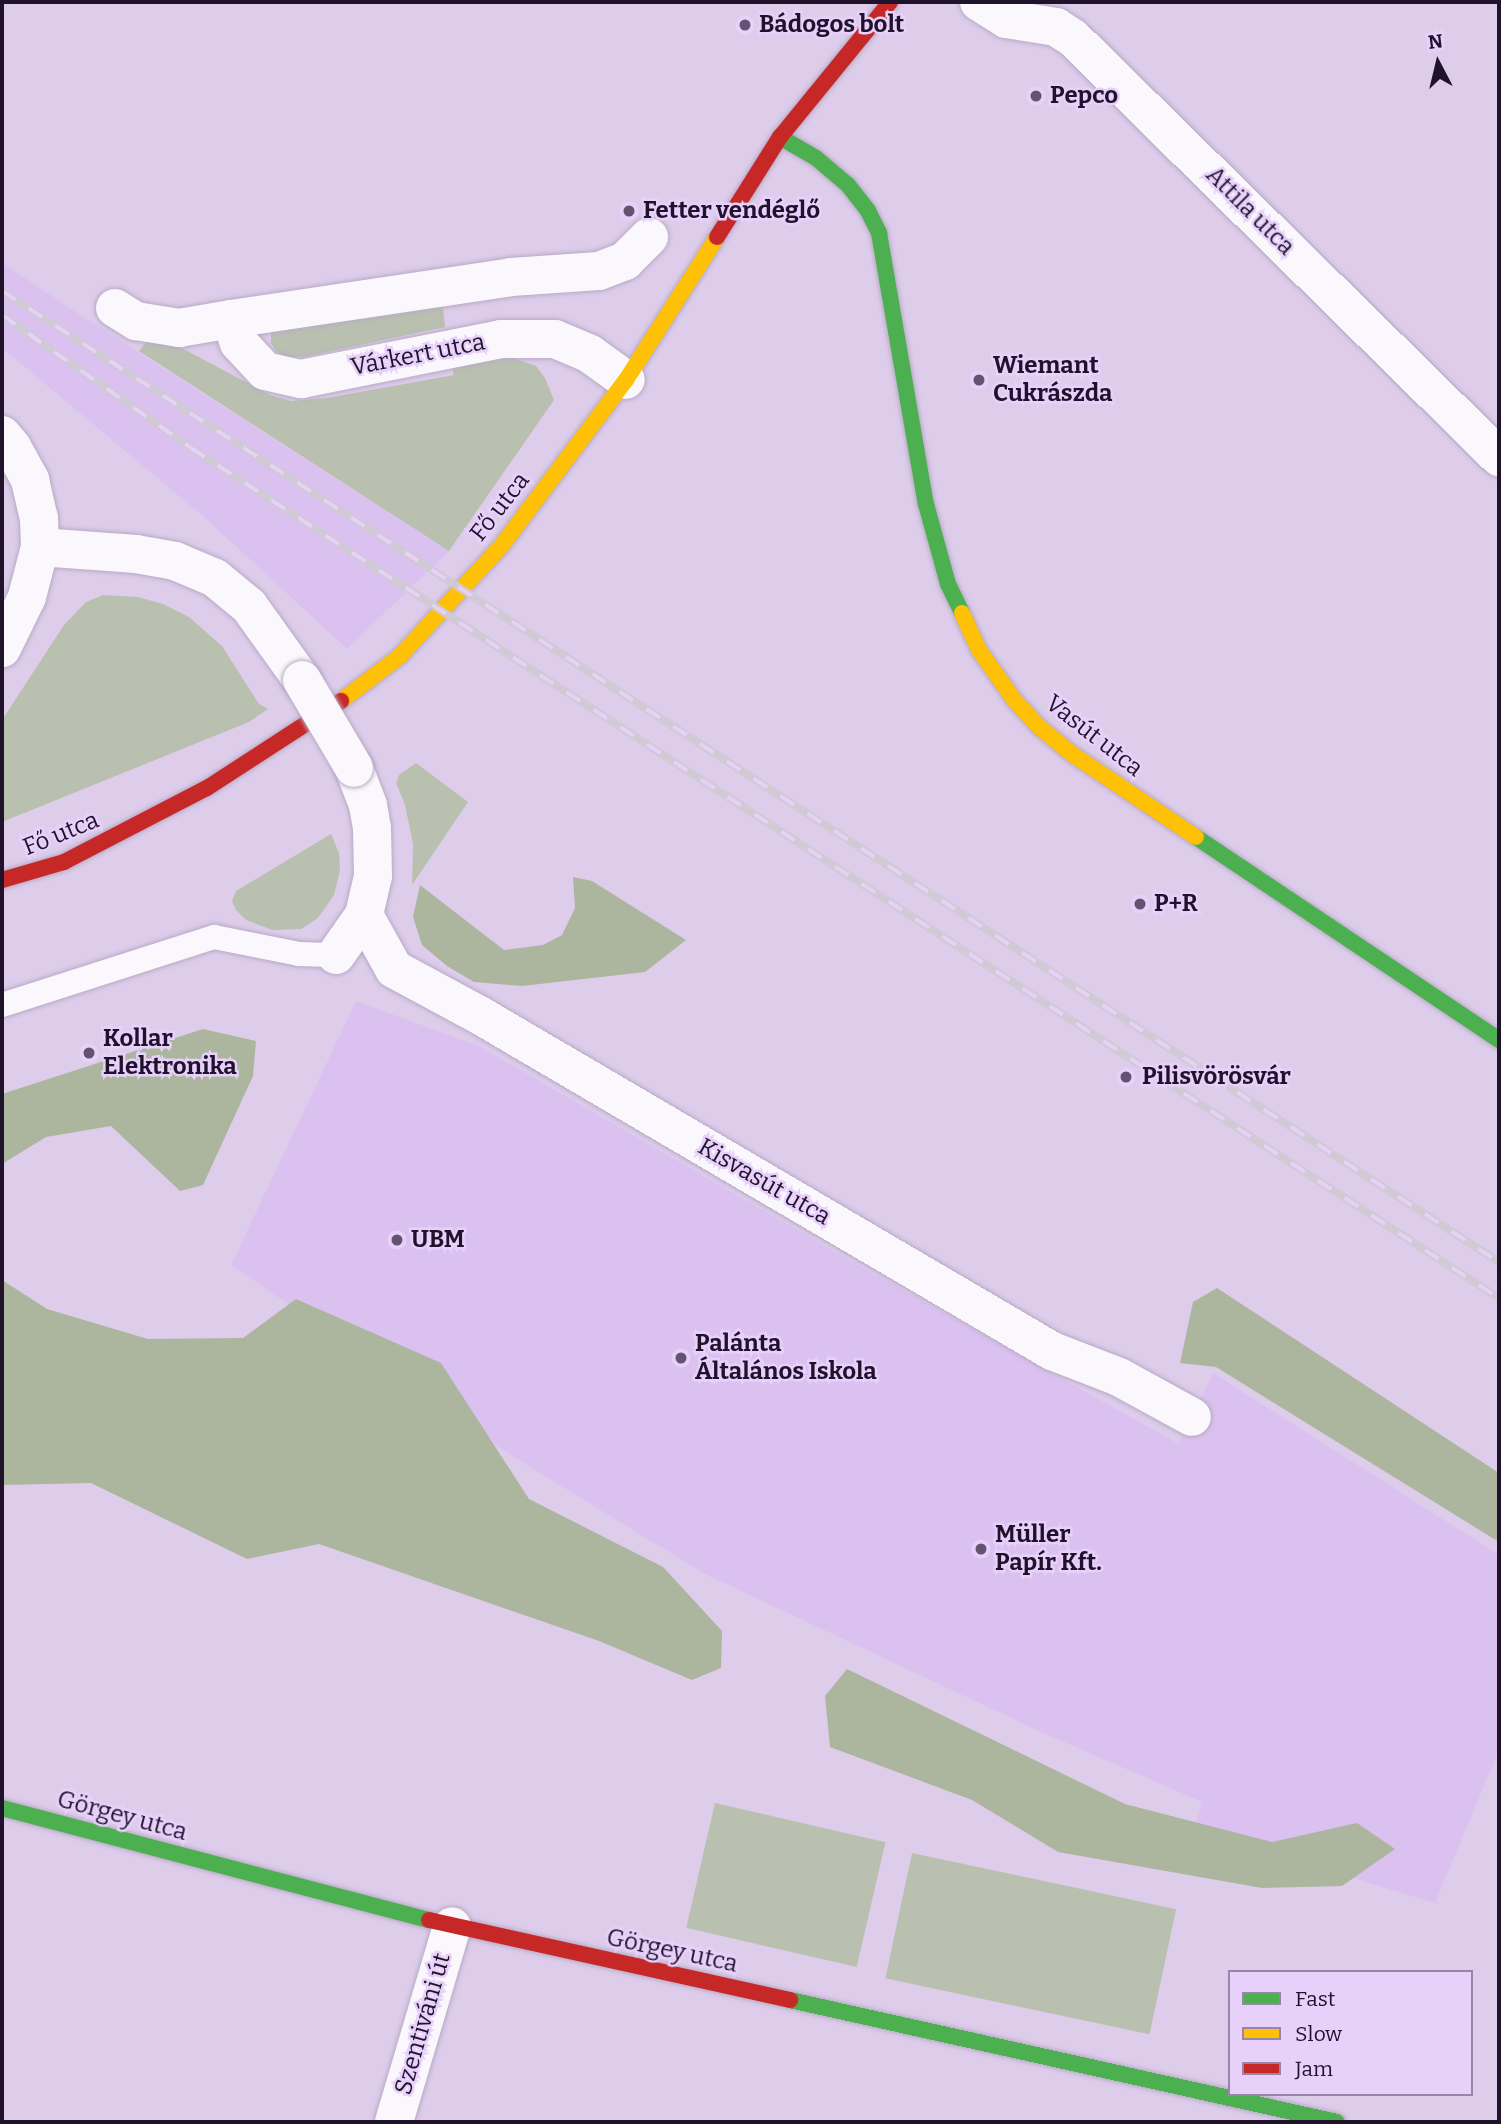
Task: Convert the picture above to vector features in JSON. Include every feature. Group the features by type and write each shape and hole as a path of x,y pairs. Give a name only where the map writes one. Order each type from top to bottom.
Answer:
{"street":[{"name":"Fő utca","path":"2,880 65,862 137,827 278,744 370,682 437,619 502,545 626,380 780,137 890,2"},
{"name":"Attila utca","path":"979,2 1006,19 1056,27 1073,38 1499,457"},
{"name":"Vasút utca","path":"780,137 816,158 848,184 869,211 879,233 926,504 948,584 979,650 1015,701 1038,726 1072,754 1499,1040"},
{"path":"115,308 136,321 179,328 511,277 599,271 625,261 649,237"},
{"name":"Várkert utca","path":"230,319 239,342 265,371 301,379 433,351 515,339 555,339 590,354 626,380"},
{"path":"2,435 12,447 30,480 39,518 40,547 27,597 2,648"},
{"path":"40,547 136,554 175,561 215,578 249,606 302,680 354,768 368,805 372,828 373,876 364,915 336,955"},
{"name":"Kisvasút utca","path":"364,915 394,970 481,1016 1052,1351 1119,1377 1192,1418"},
{"name":"Görgey utca","path":"2,1808 452,1926 1254,2112 1336,2122"},
{"name":"Szentiváni út","path":"394,2122 452,1926"}],"lane":[{"path":"2,1004 215,937 299,954 336,955"}],"shaded area":[{"path":"2,263 449,551 347,649 203,516 2,348"},
{"path":"356,1001 479,1046 854,1263 1179,1444 1213,1373 1499,1555 1499,1750 1435,1903 1194,1830 1202,1802 1039,1731 705,1574 509,1454 231,1265"}],"green space":[{"path":"442,299 445,327 303,357 286,357 276,351 271,343 271,332"},
{"path":"148,340 178,346 270,395 291,401 327,398 454,375 451,364 508,356 536,366 545,378 554,400 449,551 139,351"},
{"path":"103,595 138,597 163,604 189,617 222,646 259,704 268,709 249,722 2,822 2,720 64,625 86,602"},
{"path":"416,763 468,802 412,885 413,844 405,805 396,783 399,775"},
{"path":"331,834 339,853 340,870 334,895 318,918 301,929 272,930 246,920 236,910 232,901 236,891"},
{"path":"573,877 592,881 686,940 645,972 522,986 474,982 447,966 422,945 413,917 420,885 504,950 543,945 562,935 575,908"},
{"path":"203,1029 256,1041 253,1076 203,1185 180,1191 111,1126 46,1137 2,1164 2,1094"},
{"path":"2,1280 47,1309 148,1339 243,1338 296,1299 441,1363 529,1499 663,1567 722,1631 721,1668 692,1680 599,1641 319,1544 247,1559 91,1483 2,1485"},
{"path":"1217,1288 1499,1473 1499,1542 1216,1367 1180,1363 1193,1302"},
{"path":"847,1669 1125,1804 1272,1842 1357,1823 1395,1849 1342,1886 1262,1888 1058,1852 972,1800 830,1747 825,1696"},
{"path":"715,1803 886,1842 857,1967 686,1928"},
{"path":"912,1853 1176,1909 1149,2034 885,1978"}],"railway":[{"path":"2,291 1499,1262"},
{"path":"2,315 191,448 1499,1298"}],"traffic: fast":[{"path":"780,137 816,158 848,185 868,211 879,233 926,504 948,584 962,613"},
{"path":"1196,837 1499,1040"},
{"path":"2,1808 429,1920"},
{"path":"790,2000 1337,2122"}],"traffic: slow":[{"path":"341,701 400,656 502,545 626,380 717,237"},
{"path":"962,613 979,650 1015,701 1038,726 1072,754 1196,837"}],"traffic: jam":[{"path":"717,237 780,137 890,2"},
{"path":"2,880 64,862 207,788 341,701"},
{"path":"429,1920 790,2000"}],"place":[{"name":"Bádogos bolt","path":"745,25"},
{"name":"Pepco","path":"1036,96"},
{"name":"Fetter vendéglő","path":"629,211"},
{"name":"Wiemant Cukrászda","path":"979,380"},
{"name":"P+R","path":"1140,904"},
{"name":"Kollar Elektronika","path":"89,1053"},
{"name":"Pilisvörösvár","path":"1126,1077"},
{"name":"UBM","path":"397,1240"},
{"name":"Palánta Általános Iskola","path":"681,1358"},
{"name":"Müller Papír Kft.","path":"981,1549"}]}
